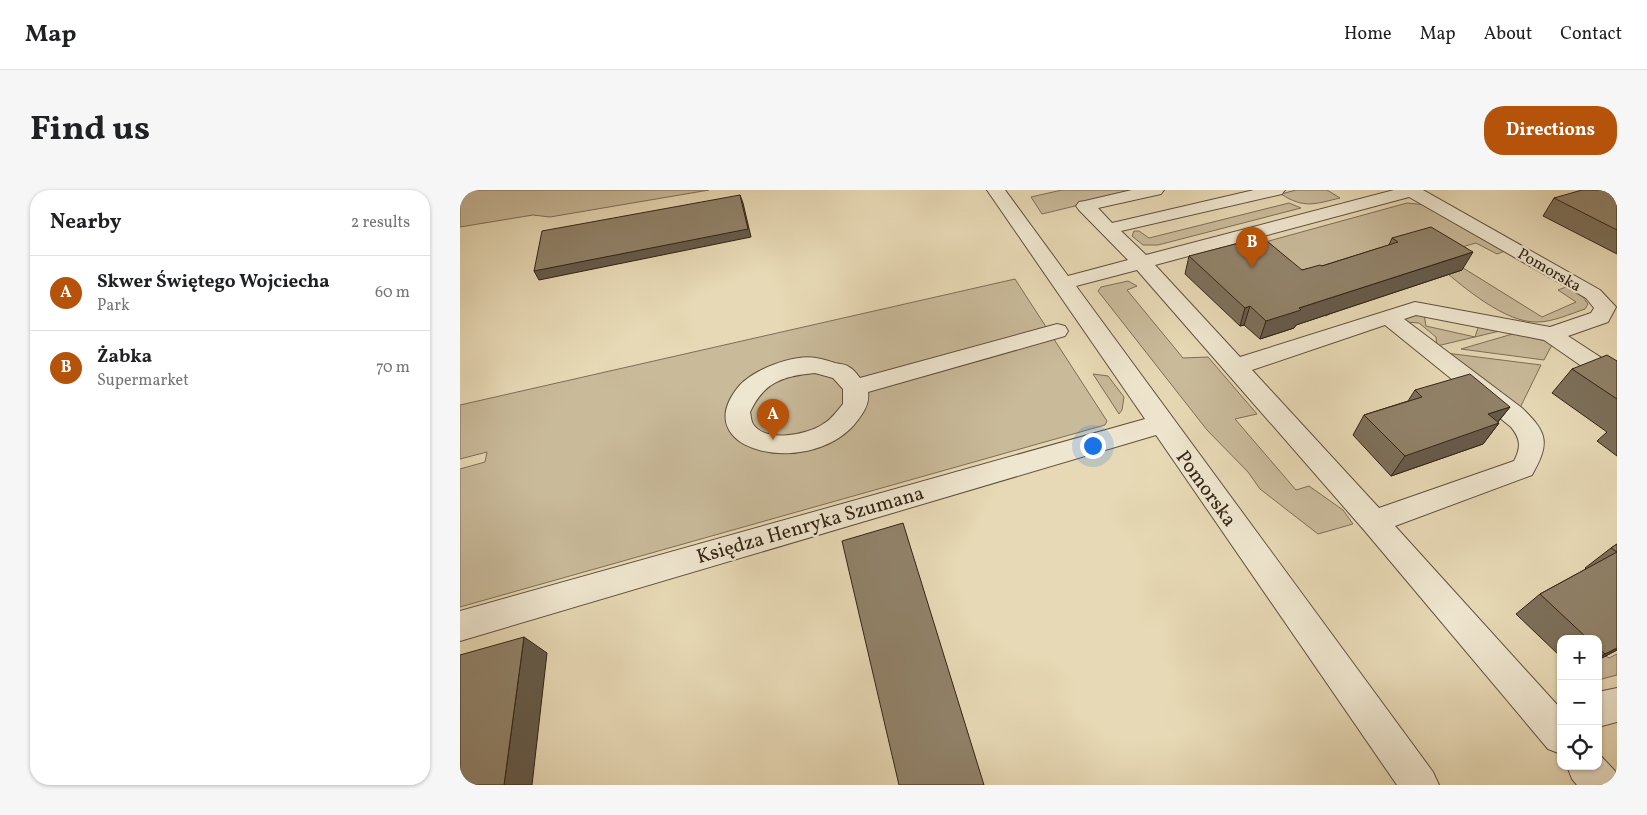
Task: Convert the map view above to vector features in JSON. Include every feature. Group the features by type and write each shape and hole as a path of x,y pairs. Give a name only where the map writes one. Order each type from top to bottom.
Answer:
{"street":[{"name":"Pomorska","path":"996,190 1061,284 1420,785"},
{"path":"1155,190 1085,206 1142,263 1557,727"},
{"path":"1108,229 1276,190"},
{"name":"Pomorska","path":"1413,190 1593,294 1605,307 1600,316 1551,334"},
{"path":"1061,284 1413,190"},
{"path":"1235,367 1415,308 1551,334 1617,379"},
{"path":"1374,522 1523,468 1533,452 1531,433 1514,414 1388,317"},
{"path":"855,387 1057,331"},
{"path":"815,364 841,372 855,387 856,403 844,422 829,434 806,444 778,446 759,442 743,432 737,419 740,401 751,387 767,376 784,369 815,364"},
{"name":"Księdza Henryka Szumana","path":"460,626 1161,424"},
{"path":"1602,709 1617,705"},
{"path":"1589,770 1603,785"}],"shaded area":[{"path":"460,190 709,190 550,217 533,215 460,227"},
{"path":"1062,190 1141,190 1042,214 1031,197"},
{"path":"1296,190 1327,190 1340,198 1310,204 1296,202 1281,194"},
{"path":"1289,203 1301,208 1158,245 1143,245 1132,236 1134,231 1139,231 1149,238"},
{"path":"1407,203 1427,205 1505,251 1497,254 1476,243 1441,253 1326,316 1312,311 1247,247"},
{"path":"1460,266 1542,317 1576,302 1558,290 1566,287 1583,297 1588,304 1585,309 1555,319 1543,322 1525,321 1499,311 1486,303 1441,268"},
{"path":"1015,279 1107,421 1105,425 460,607 460,469 485,462 487,452 460,459 460,405"},
{"path":"1128,281 1137,286 1127,290 1183,358 1208,357 1257,414 1235,419 1296,490 1309,486 1343,510 1353,524 1318,534 1260,489 1248,472 1207,430 1098,291 1101,287"},
{"path":"1421,313 1424,314 1426,326 1475,337 1437,346 1436,337 1419,323 1405,322 1405,319"},
{"path":"1479,325 1504,330 1475,337"},
{"path":"1516,333 1553,343 1544,360 1461,349"},
{"path":"1446,353 1541,365 1519,410"},
{"path":"1093,374 1108,376 1124,397 1122,410 1119,414"},
{"path":"1617,654 1617,675 1602,679 1602,656 1604,655 1609,658"}],"building":[{"path":"1582,190 1617,190 1617,230 1554,198"},
{"path":"740,195 748,229 534,271 542,231"},
{"path":"1431,227 1473,252 1299,308 1301,310 1266,321 1250,306 1245,308 1189,256 1262,237 1302,270 1322,266 1398,242 1392,238"},
{"path":"1607,355 1617,361 1617,399 1572,369"},
{"path":"1470,374 1510,407 1488,414 1499,423 1405,456 1364,415 1422,397 1415,390"},
{"path":"903,523 984,785 899,785 842,541"},
{"path":"1617,544 1617,552 1611,548"},
{"path":"1617,552 1617,648 1605,654 1602,651 1602,635 1584,635 1540,594"},
{"path":"524,637 504,785 460,785 460,655"}],"place":[{"name":"Żabka","path":"1252,268"},
{"name":"Skwer Świętego Wojciecha","path":"773,440"}]}
